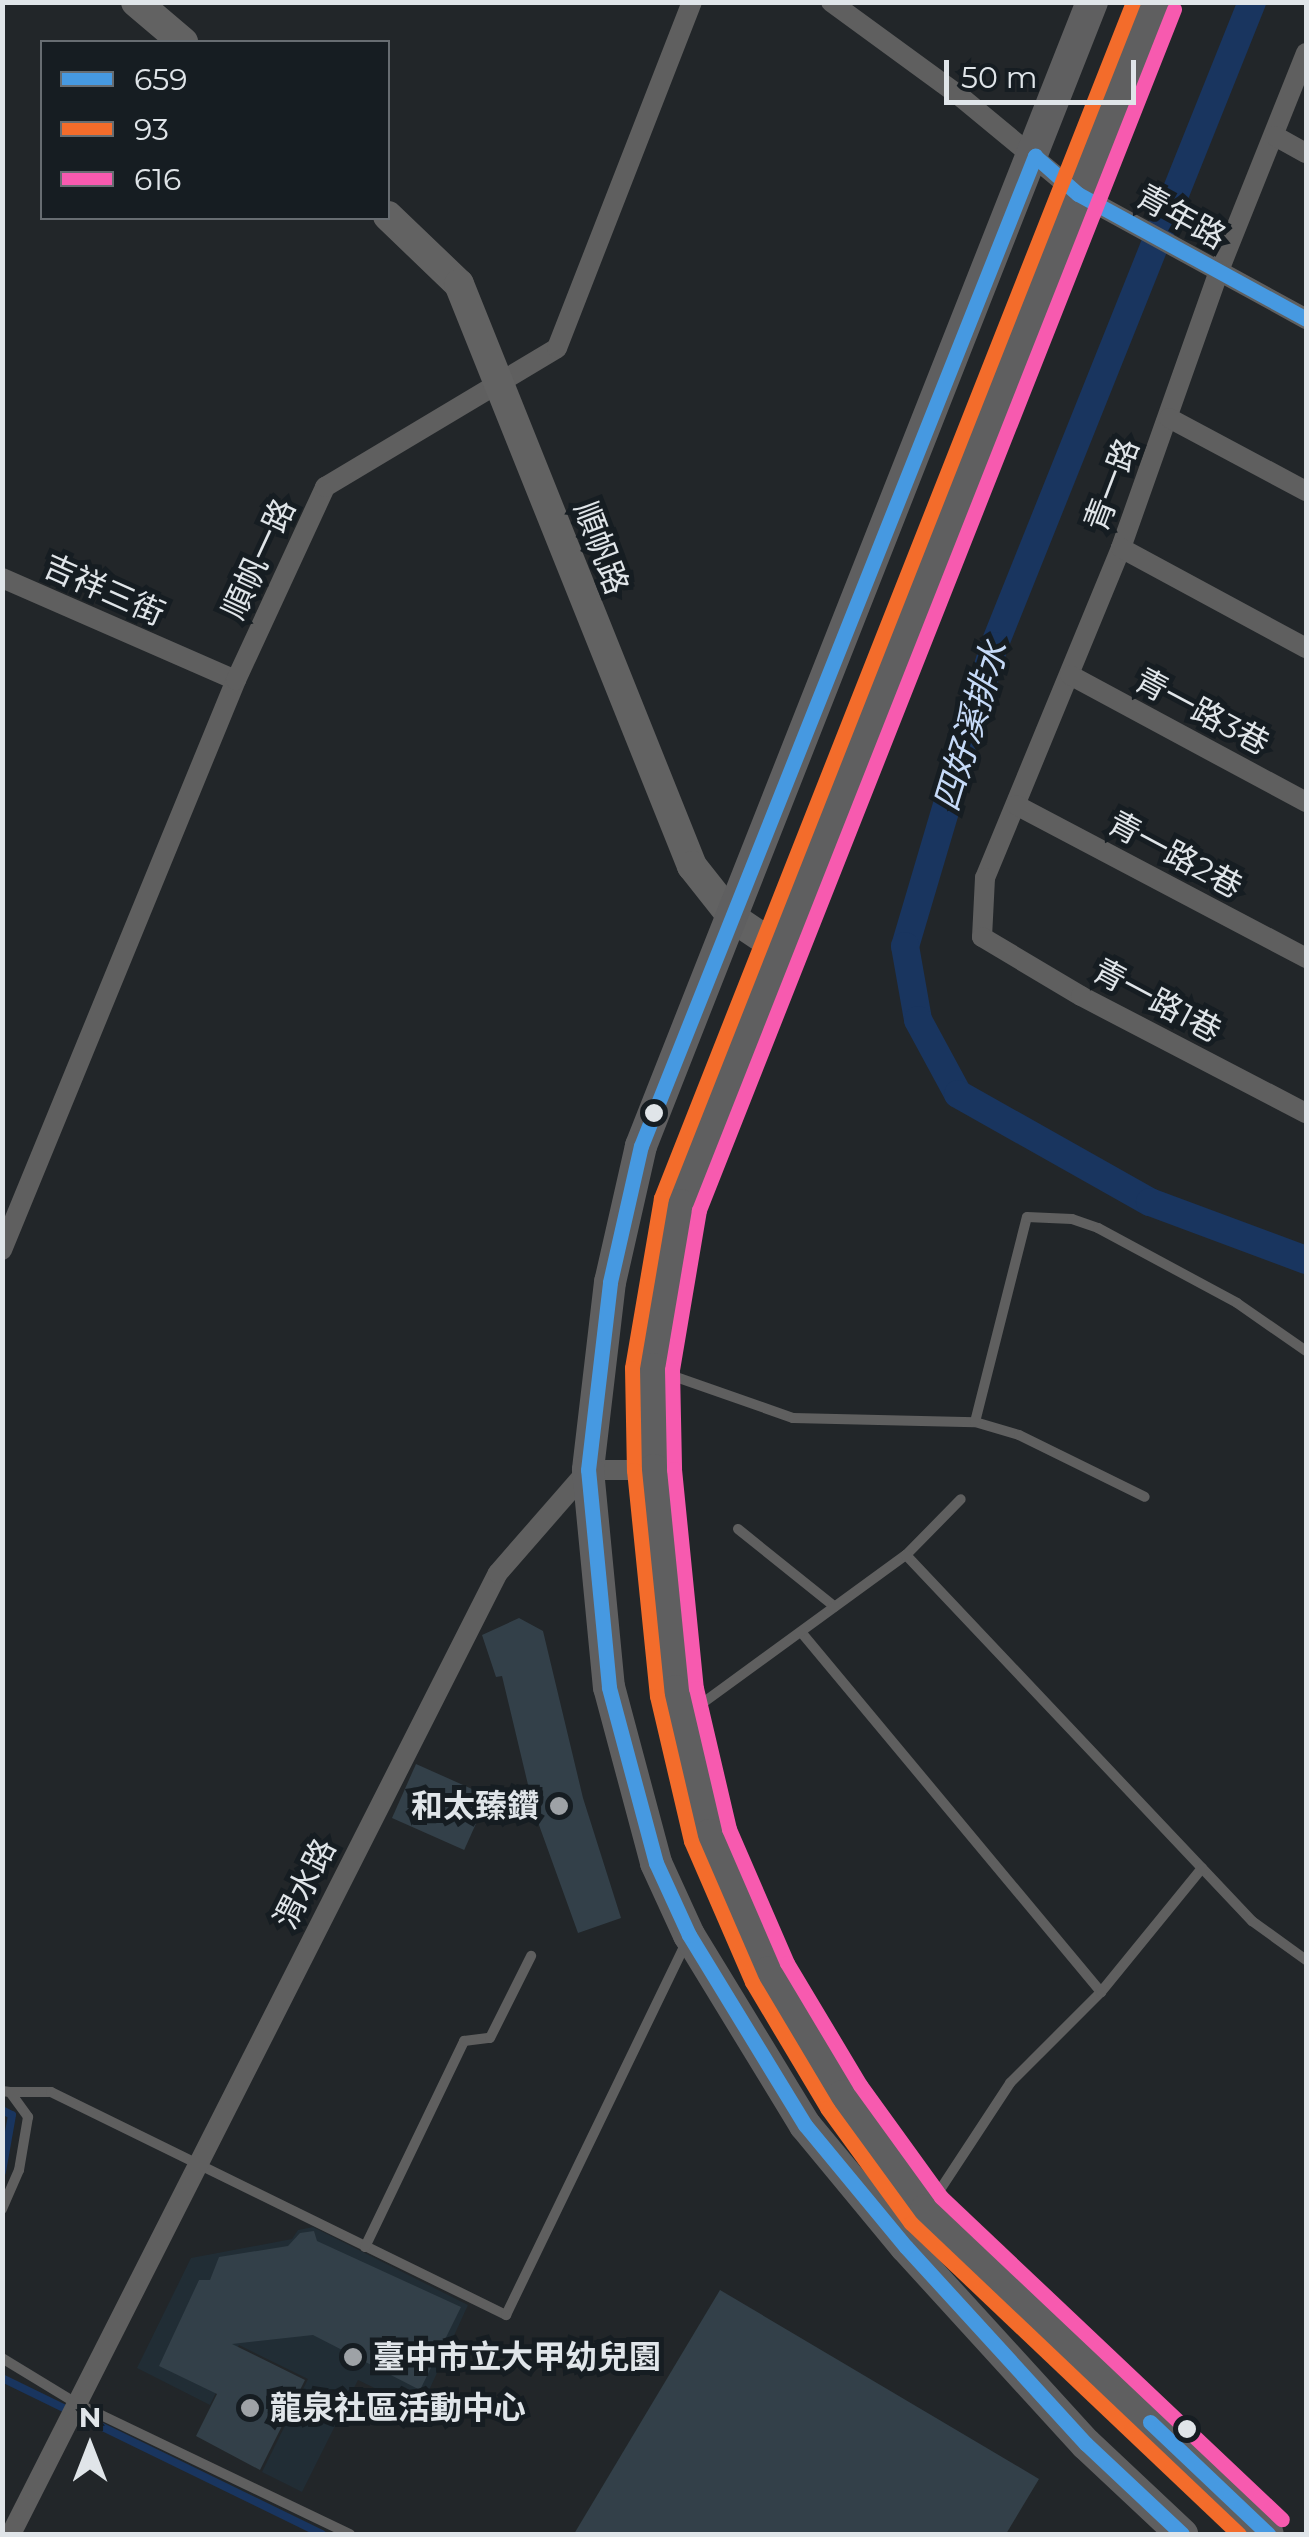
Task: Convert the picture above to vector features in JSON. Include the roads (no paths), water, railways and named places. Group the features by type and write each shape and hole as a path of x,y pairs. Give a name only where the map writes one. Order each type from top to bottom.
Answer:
{"main road":[{"path":"1092,2 1035,156 641,1146 610,1282 588,1470 609,1687 656,1862 689,1936 804,2125 906,2246 1073,2430 1182,2534"},
{"path":"1155,2 680,1205 652,1369 654,1470 682,1718 710,1834 769,1972 843,2096 926,2210 1268,2534"}],"street":[{"path":"136,2 181,40"},
{"name":"順帆一路","path":"2,1250 236,680 325,487 557,348 692,2"},
{"name":"青年路","path":"831,2 1035,156 1078,194 1306,318"},
{"name":"青一路","path":"982,937 985,878 1120,548 1170,418 1219,272 1306,53"},
{"path":"1274,136 1306,152"},
{"name":"順帆路","path":"390,218 459,284 634,730 650,757 692,866 733,918 781,950"},
{"path":"1170,418 1306,491"},
{"path":"1120,548 1306,648"},
{"name":"吉祥三街","path":"2,578 236,680"},
{"name":"青一路3巷","path":"1070,675 1306,802"},
{"name":"青一路2巷","path":"1016,804 1306,958"},
{"name":"青一路1巷","path":"982,937 1080,996 1306,1113"},
{"path":"588,1470 654,1470"},
{"name":"渭水路","path":"11,2534 498,1573 588,1470"}],"lane":[{"path":"975,1422 1027,1216 1072,1219 1098,1228 1236,1303 1306,1351"},
{"path":"652,1369 792,1418 975,1422 1019,1435 1145,1497"},
{"path":"682,1718 906,1555 961,1499"},
{"path":"738,1529 835,1607"},
{"path":"906,1555 1252,1922 1306,1960"},
{"path":"801,1632 1102,1992"},
{"path":"926,2210 1010,2083 1102,1992 1202,1868"},
{"path":"6,2092 51,2092 506,2315 689,1936"},
{"path":"365,2248 464,2042 490,2038 531,1956"},
{"path":"2,2209 18,2170 28,2117 6,2092"},
{"path":"2,2358 76,2403 350,2534"}],"waterway":[{"name":"四好溪排水","path":"1252,2 994,646 905,946 918,1020 958,1094 1150,1202 1306,1260"},
{"path":"2,2110 12,2115 2,2172"},
{"path":"2,2378 322,2534"}],"place":[{"name":"和太臻鑽","path":"559,1806"},
{"name":"臺中市立大甲幼兒園","path":"353,2357"},
{"name":"龍泉社區活動中心","path":"250,2408"}]}
